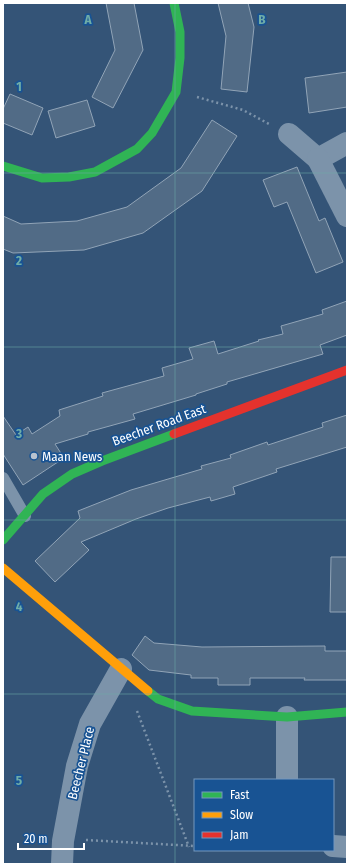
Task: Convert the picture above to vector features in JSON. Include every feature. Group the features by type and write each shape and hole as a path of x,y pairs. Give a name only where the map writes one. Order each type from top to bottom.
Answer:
{"street":[{"path":"3,166 42,178 69,177 95,172 137,149 152,133 176,92 180,58 180,32 174,3"},
{"path":"289,134 318,159 347,216"},
{"path":"318,159 347,143"},
{"name":"Beecher Road East","path":"3,540 43,494 72,474 102,461 347,370"},
{"path":"3,568 158,699 192,711 287,717 347,712"},
{"name":"Beecher Place","path":"62,864 63,841 77,766 90,724 121,669"},
{"path":"287,717 287,779"},
{"path":"334,846 347,847"}],"lane":[{"path":"3,478 25,516"}],"path":[{"path":"176,92 243,110 289,134"},
{"path":"135,706 189,846"},
{"path":"63,841 84,840 194,846"}],"building":[{"path":"106,3 134,3 143,50 113,108 92,97 115,50"},
{"path":"218,3 248,3 254,27 247,92 221,89 226,36"},
{"path":"347,72 347,107 309,113 305,78"},
{"path":"10,94 43,108 32,135 3,123 3,109"},
{"path":"87,100 95,126 56,138 48,111"},
{"path":"212,120 237,136 202,191 143,233 84,250 13,253 3,249 3,216 21,224 77,221 127,207 181,168"},
{"path":"297,167 319,221 325,218 343,262 316,273 287,202 274,207 263,180"},
{"path":"347,301 347,335 320,345 323,354 227,382 227,384 196,395 133,414 135,419 88,432 88,434 55,444 64,458 23,485 3,454 3,416 16,435 28,427 32,434 60,416 59,410 103,396 102,393 164,376 162,368 193,359 189,348 214,341 218,354 259,341 258,340 283,334 281,326 323,314 322,310"},
{"path":"347,415 347,447 276,469 277,472 233,487 235,494 211,501 210,497 168,508 136,519 81,542 89,550 55,582 35,561 80,518 78,511 131,490 202,469 201,466 231,458 230,455 267,442 268,445 323,427 322,423"},
{"path":"331,557 347,557 347,612 330,612"},
{"path":"145,636 154,643 202,647 325,646 325,651 347,651 347,680 250,678 250,685 218,685 218,678 191,678 191,675 149,670 132,655"}],"traffic: fast":[{"path":"3,166 42,178 69,177 95,172 137,149 152,133 176,92 180,58 180,32 174,3"},
{"path":"3,540 43,494 72,474 174,434"},
{"path":"148,691 158,699 192,711 287,717 347,712"}],"traffic: slow":[{"path":"3,568 148,691"}],"traffic: jam":[{"path":"174,434 347,370"}],"place":[{"name":"Maan News","path":"34,456"}]}
